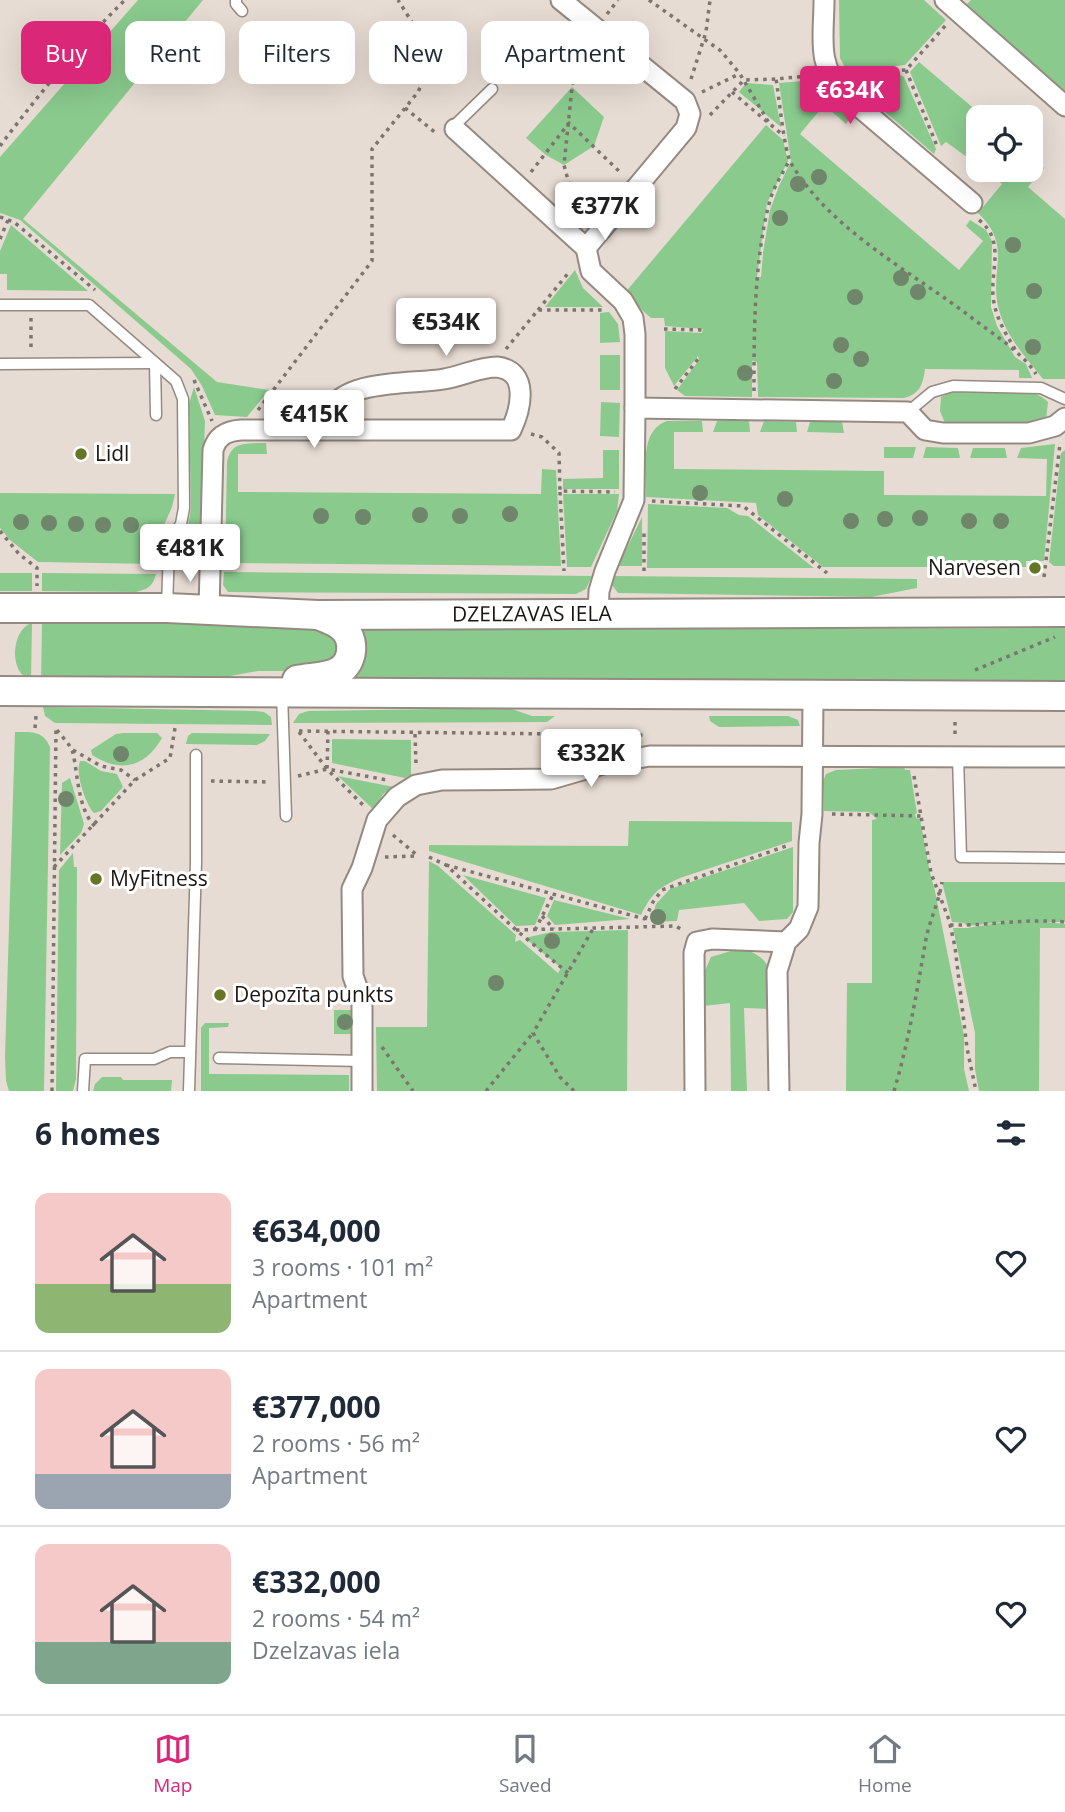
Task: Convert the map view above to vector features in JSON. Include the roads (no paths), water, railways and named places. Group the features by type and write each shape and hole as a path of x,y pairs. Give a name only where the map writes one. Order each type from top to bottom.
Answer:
{"main road":[{"name":"DZELZAVAS IELA","path":"0,608 167,608 318,615 1065,612"},
{"path":"274,693 285,682 328,676 348,663 351,652 345,629 318,615"},
{"path":"0,691 1065,696"}],"street":[{"path":"824,0 824,59 833,82 936,172 974,211"},
{"path":"566,5 685,101 690,114 686,128 581,256"},
{"path":"951,6 1065,106"},
{"path":"455,129 519,187 581,256 591,271 623,301 633,318 639,500 605,571 599,591 598,615"},
{"path":"209,610 213,450 216,440 230,431 241,430 327,430 511,430 520,408 518,384 505,368 491,367 443,379 374,386 357,391 334,406 327,430"},
{"path":"635,408 908,412 925,430 943,433 1029,433 1055,426 1065,418"},
{"path":"779,1091 777,971 786,942 799,929 808,907 813,696"},
{"path":"362,1091 362,1001 353,976 352,889 362,868 377,820 397,797 416,785 442,780 551,779 603,764 650,756 1065,757"},
{"path":"695,1091 694,953 697,942 712,939 786,942"}],"lane":[{"path":"236,0 242,11"},
{"path":"455,129 456,124 492,89"},
{"path":"0,305 89,305 176,381 183,399 184,508 181,524 169,549 167,608"},
{"path":"0,364 155,363"},
{"path":"155,363 156,415"},
{"path":"908,412 932,393 953,386 1041,387 1065,399"},
{"path":"274,693 285,780 286,816"},
{"path":"189,1091 196,755"},
{"path":"958,756 961,857 1065,858"},
{"path":"83,1091 85,1059 154,1059 170,1052 190,1052"},
{"path":"219,1058 363,1060"}],"place":[{"name":"Lidl","path":"81,454"},
{"name":"Narvesen","path":"1035,568"},
{"name":"MyFitness","path":"96,879"},
{"name":"Depozīta punkts","path":"220,995"}]}
